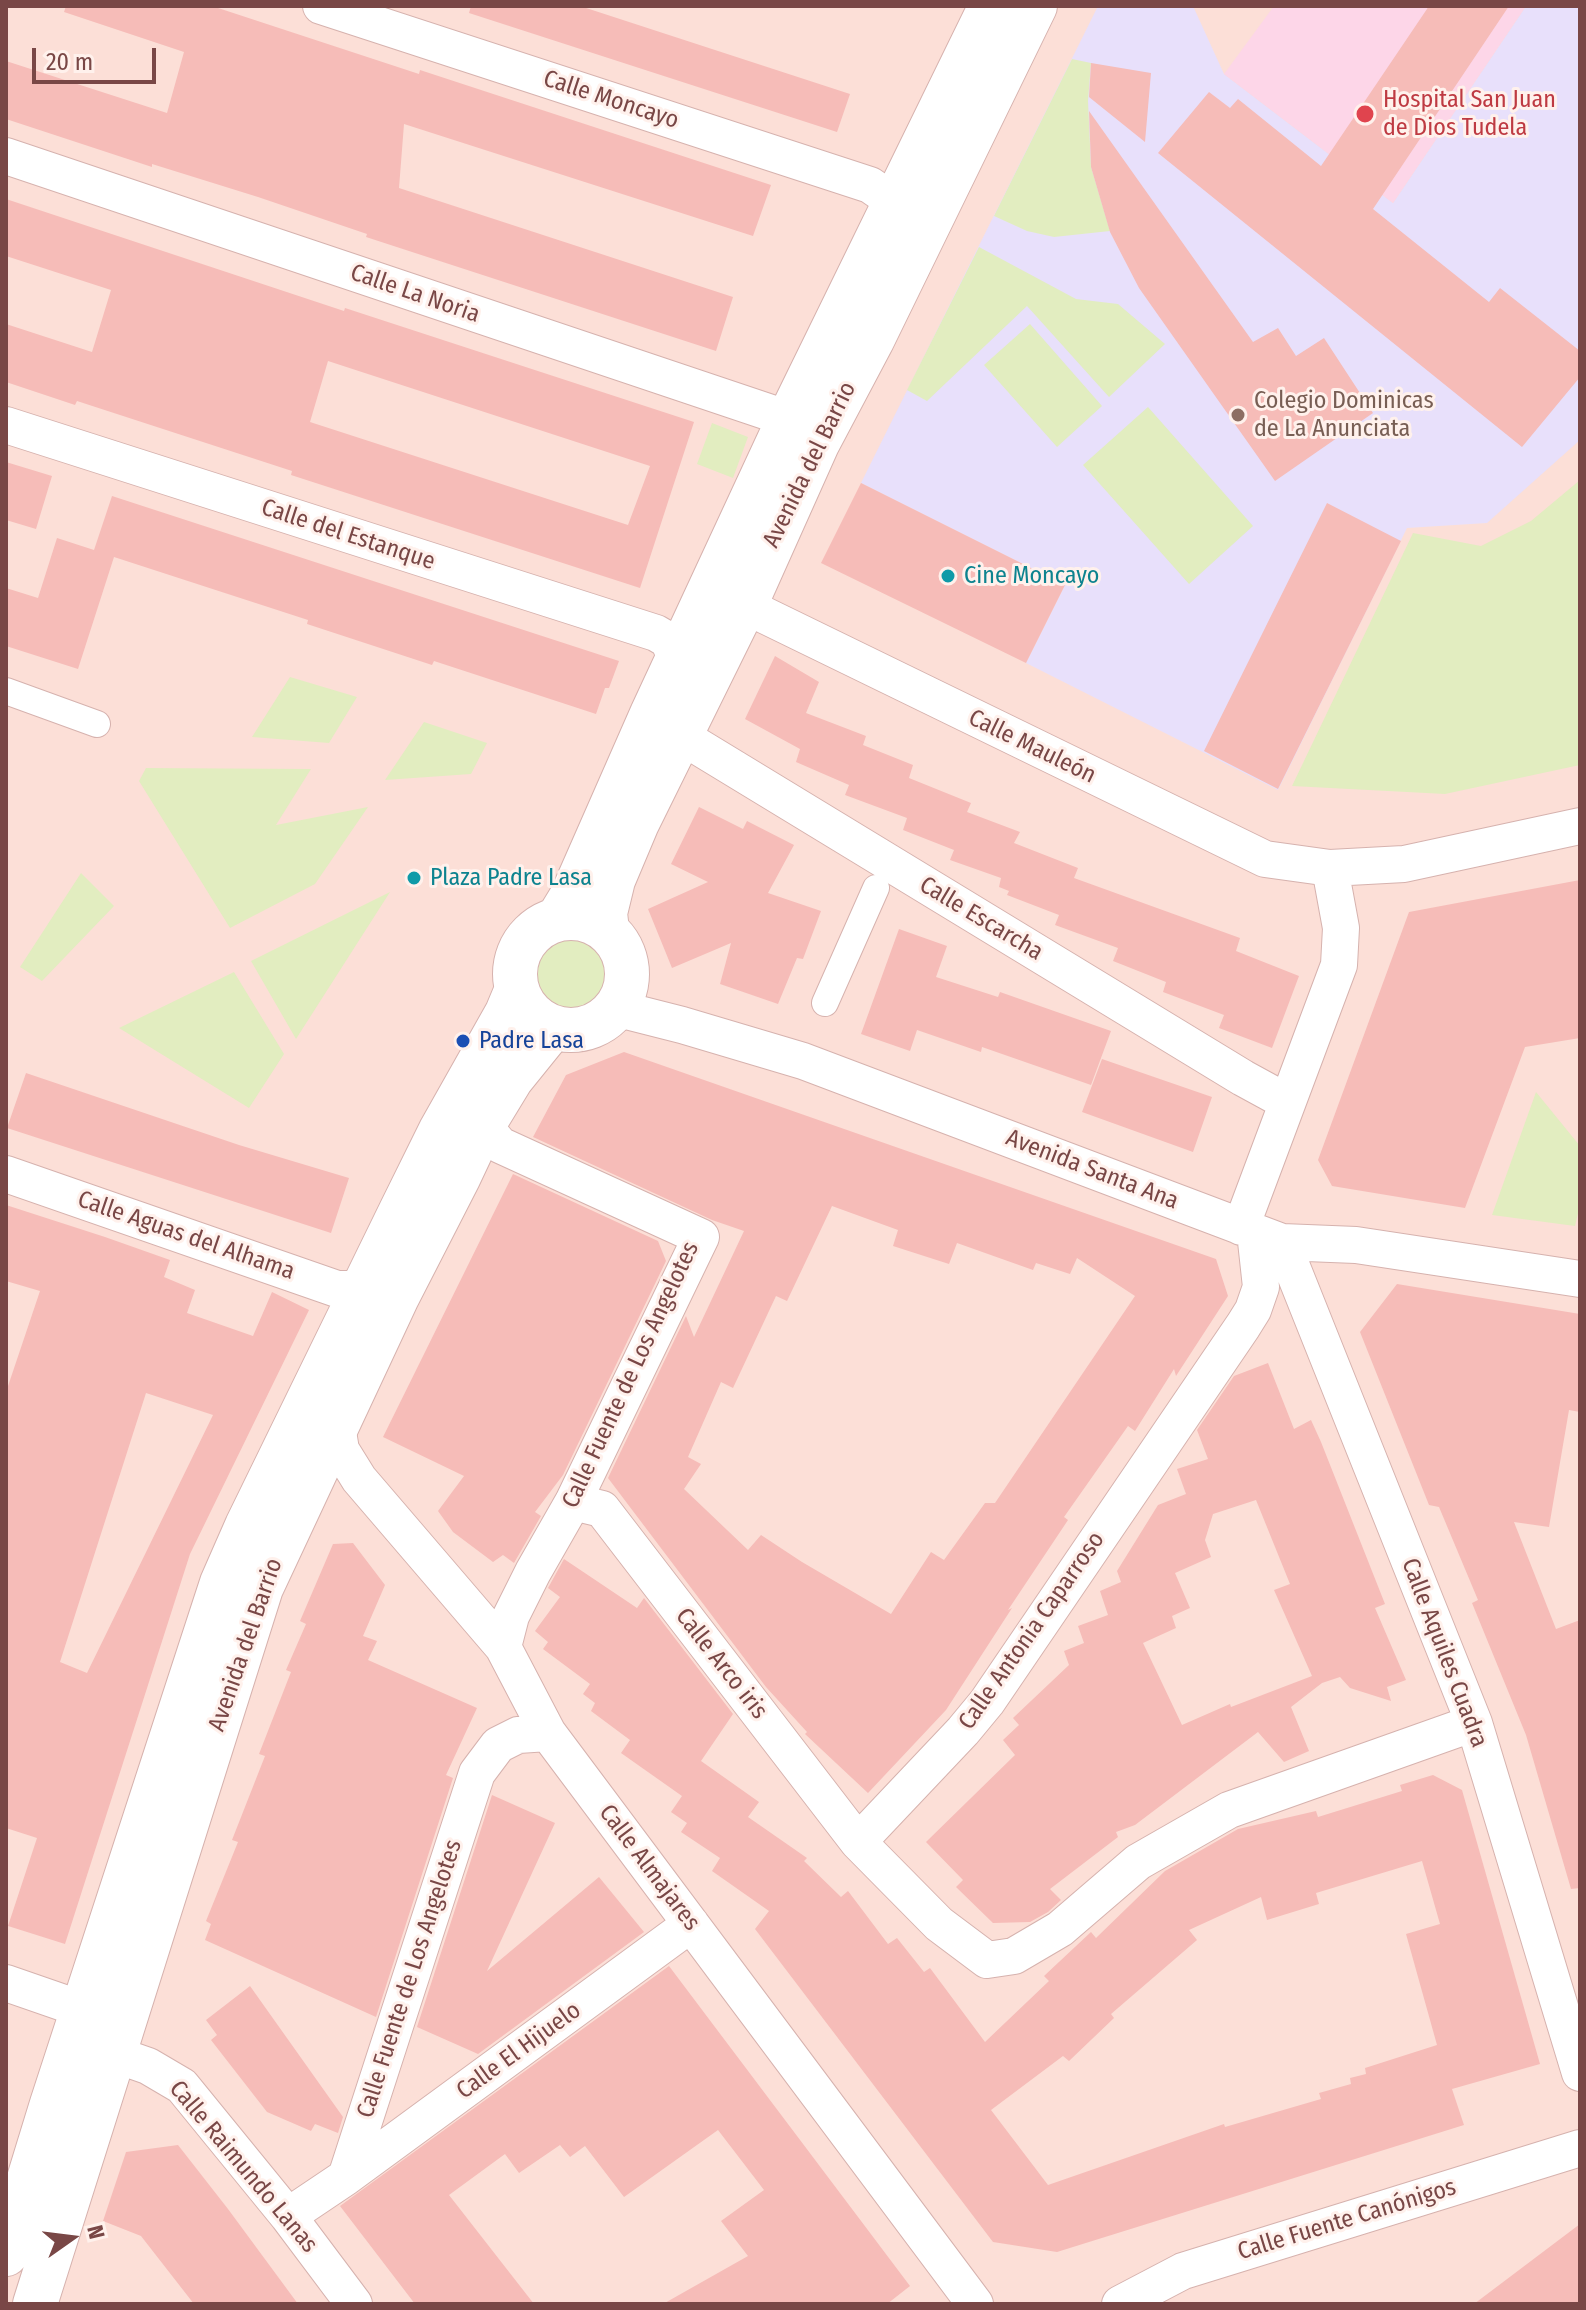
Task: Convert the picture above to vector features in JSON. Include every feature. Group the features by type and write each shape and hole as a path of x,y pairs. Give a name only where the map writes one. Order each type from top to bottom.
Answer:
{"street":[{"name":"Calle Moncayo","path":"321,6 870,185 896,203"},
{"name":"Avenida del Barrio","path":"607,931 605,913 613,880 637,823 749,596 803,431 896,203 1022,7"},
{"name":"Avenida del Barrio","path":"558,919 572,896 677,660 803,431 885,314 1022,7"},
{"name":"Calle La Noria","path":"6,156 803,431"},
{"name":"Calle del Estanque","path":"6,425 656,633 668,640 677,660"},
{"name":"Calle Mauleón","path":"749,596 760,613 1265,859 1330,868 1404,864 1580,826"},
{"path":"6,691 97,724"},
{"name":"Calle Escarcha","path":"684,727 694,744 1287,1102"},
{"path":"1259,1234 1287,1102 1339,965 1341,928 1330,868"},
{"path":"825,1003 876,888"},
{"path":"576,918 593,922 607,931 618,944 625,960 623,993 615,1008 587,1028 570,1030 553,1027 531,1012 517,989 514,971 518,953 535,931 558,919 576,918"},
{"name":"Avenida del Barrio","path":"6,2254 17,2190 52,2104 222,1583 253,1512 441,1130 507,1013 517,989"},
{"name":"Avenida Santa Ana","path":"615,1008 803,1061 1259,1234 1356,1245 1580,1279"},
{"name":"Avenida del Barrio","path":"35,2304 261,1588 397,1297 483,1125 511,1079 553,1027"},
{"name":"Calle Fuente de Los Angelotes","path":"483,1125 500,1145 701,1237 573,1502 511,1616 503,1647"},
{"name":"Calle Aguas del Alhama","path":"6,1174 337,1289 351,1289 367,1282"},
{"name":"Calle Aquiles Cuadra","path":"1259,1234 1474,1723 1580,2073"},
{"name":"Calle Antonia Caparroso","path":"858,1842 987,1702 1243,1326 1261,1287 1259,1234"},
{"name":"Calle Almajares","path":"337,1426 341,1450 359,1479 503,1647 548,1733 975,2304"},
{"name":"Calle Arco iris","path":"573,1502 602,1509 858,1842"},
{"path":"858,1842 939,1924 987,1960 1014,1956 1060,1929 1138,1862 1229,1810 1474,1723"},
{"name":"Calle Fuente de Los Angelotes","path":"346,2177 477,1773 498,1745 518,1735 548,1733"},
{"name":"Calle El Hijuelo","path":"288,2216 346,2177 691,1924"},
{"path":"6,1983 85,2005 87,2039 101,2053 119,2040"},
{"name":"Calle Raimundo Lanas","path":"119,2040 128,2059 148,2066 182,2086 288,2216 354,2304"},
{"name":"Calle Fuente Canónigos","path":"1120,2304 1183,2271 1580,2148"}],"shaded area":[{"path":"6,6 1580,6 1580,2304 6,2304"},
{"name":"Colegio Dominicas de La Anunciata","path":"1098,6 1193,6 1224,74 1393,203 1526,6 1580,6 1580,440 1487,523 1407,528 1278,790 1026,663 1065,585 861,483"},
{"name":"Hospital San Juan de Dios Tudela","path":"1274,6 1526,6 1393,203 1224,74"}],"green space":[{"path":"1072,59 1091,63 1088,101 1091,167 1110,231 1054,237 1027,231 994,216"},
{"path":"979,247 1076,299 1118,304 1165,344 1109,397 1027,306 927,401 907,390"},
{"path":"1030,324 1102,406 1057,447 984,365"},
{"path":"1148,407 1253,526 1189,584 1083,465"},
{"path":"712,423 748,437 733,478 697,464"},
{"path":"1580,480 1580,765 1445,794 1292,786 1413,533 1481,546 1531,521"},
{"path":"290,677 357,697 329,743 252,737"},
{"path":"424,722 487,743 471,774 385,780"},
{"path":"146,768 311,769 276,825 368,807 315,884 230,928 139,781"},
{"path":"81,873 114,906 42,981 20,967"},
{"path":"390,892 296,1039 251,961"},
{"path":"571,934 586,937 603,951 610,973 607,988 593,1005 571,1012 556,1009 539,995 532,973 535,958 549,941"},
{"path":"234,972 284,1054 249,1108 119,1028"},
{"path":"1536,1092 1580,1146 1580,1205 1575,1226 1492,1215"}],"building":[{"path":"66,6 212,6 419,74 420,70 771,185 753,236 404,124 399,188 733,297 716,351 366,237 367,234 258,197 152,164 152,167 6,119 6,61 167,113 184,52 64,12"},
{"path":"471,6 580,6 850,94 837,132 469,13"},
{"path":"1429,6 1509,6 1373,209 1489,302 1500,288 1580,351 1580,377 1522,447 1158,153 1209,92 1230,108 1238,99 1321,166"},
{"path":"1091,63 1151,73 1145,142 1089,97"},
{"path":"1089,111 1253,342 1278,328 1296,356 1324,338 1373,413 1275,481 1139,288 1110,232 1091,167"},
{"path":"6,199 694,422 640,588 291,475 292,471 77,401 75,405 6,382 6,324 92,352 111,290 6,256","holes":["328,361 650,466 628,525 310,422"]},
{"path":"6,462 52,476 36,529 6,520"},
{"name":"Cine Moncayo","path":"861,483 1065,585 1026,663 821,563"},
{"path":"112,496 619,661 596,714 434,661 432,665 307,624 308,620 114,557 78,669 6,646 6,588 38,598 57,538 94,550"},
{"path":"1327,503 1401,541 1278,789 1204,751"},
{"path":"775,656 819,682 806,713 866,736 863,745 913,765 909,778 971,803 967,812 1020,832 1014,843 1078,868 1074,878 1240,938 1236,951 1299,976 1272,1048 1219,1028 1224,1015 1163,992 1166,982 1113,961 1118,948 1055,925 1059,915 1007,895 1009,891 999,887 1001,878 950,860 954,850 903,830 907,818 845,795 849,785 796,762 800,749 745,719"},
{"path":"699,807 743,829 747,821 794,845 768,893 821,911 803,959 797,958 778,1004 720,984 731,943 672,968 648,909 708,882 671,864"},
{"path":"1580,880 1580,1038 1525,1047 1465,1208 1332,1186 1318,1160 1409,912"},
{"path":"899,929 947,946 936,977 998,997 1000,992 1111,1031 1091,1085 982,1047 981,1052 917,1030 910,1051 861,1034"},
{"path":"624,1052 1216,1259 1228,1296 1176,1376 1174,1369 1135,1431 1128,1426 1064,1517 1068,1520 946,1710 868,1793 805,1734 807,1732 766,1687 608,1478 686,1316 694,1337 744,1231 712,1220 533,1137 566,1075","holes":["832,1206 898,1230 893,1246 949,1264 957,1243 1033,1270 1036,1263 1070,1274 1077,1258 1135,1296 995,1503 985,1503 944,1560 931,1552 891,1614 761,1535 748,1550 684,1489 701,1464 688,1457 721,1382 733,1388 776,1296 787,1301"]},
{"path":"1102,1059 1212,1097 1193,1152 1082,1112"},
{"path":"26,1073 239,1145 349,1178 331,1233 7,1128"},
{"path":"513,1174 658,1241 666,1261 563,1475 535,1512 541,1516 514,1563 503,1555 493,1562 453,1532 438,1511 464,1476 383,1437"},
{"path":"6,1205 170,1260 164,1277 195,1290 187,1313 253,1336 272,1292 309,1310 190,1554 65,1944 8,1926 37,1838 6,1828 6,1392 40,1291 6,1281","holes":["146,1393 213,1415 87,1673 60,1662"]},
{"path":"1397,1284 1580,1314 1580,1412 1569,1410 1549,1527 1514,1522 1556,1629 1580,1620 1580,1888 1571,1889 1526,1735 1472,1603 1478,1600 1439,1507 1429,1505 1360,1332"},
{"path":"1268,1363 1294,1429 1311,1420 1385,1604 1375,1608 1406,1680 1387,1687 1391,1701 1350,1688 1340,1677 1322,1683 1291,1707 1309,1751 1284,1762 1258,1732 1135,1825 1116,1832 1118,1837 1050,1889 1061,1900 1048,1912 1030,1922 993,1923 956,1887 963,1880 926,1842 1015,1755 1003,1740 1019,1725 1013,1718 1069,1665 1064,1651 1084,1643 1078,1626 1108,1615 1100,1591 1121,1582 1117,1571 1158,1505 1186,1494 1177,1469 1208,1459 1197,1430 1234,1376","holes":["1256,1500 1290,1584 1274,1590 1312,1676 1231,1707 1230,1704 1182,1725 1143,1643 1176,1628 1172,1616 1190,1608 1175,1573 1211,1557 1205,1540 1213,1514"]},
{"path":"353,1543 385,1585 363,1636 377,1641 368,1660 477,1708 446,1775 453,1778 376,2017 205,1940 211,1924 206,1921 238,1842 232,1840 265,1756 259,1754 291,1672 286,1670 306,1624 300,1621 333,1544"},
{"path":"564,1559 637,1608 644,1598 733,1714 701,1761 759,1802 748,1817 807,1858 804,1861 841,1897 848,1891 888,1944 897,1938 924,1972 930,1968 985,2042 1049,1981 1044,1976 1091,1932 1096,1938 1165,1871 1238,1829 1316,1811 1318,1817 1402,1791 1400,1785 1433,1775 1462,1790 1540,2064 1452,2089 1464,2125 1057,2252 993,2242 755,1929 769,1911 712,1871 720,1858 681,1832 687,1823 671,1812 682,1796 621,1753 630,1740 591,1711 595,1703 583,1694 590,1684 543,1649 548,1642 535,1631 560,1597 548,1588","holes":["1422,1861 1440,1924 1406,1934 1437,2045 1365,2068 1366,2074 1350,2078 1351,2084 1319,2093 1321,2099 1225,2127 1224,2124 1048,2185 991,2110 1063,2056 1069,2061 1114,2018 1111,2014 1197,1940 1189,1930 1261,1897 1267,1920 1319,1904 1316,1893"]},
{"path":"492,1795 555,1823 487,1971 599,1877 644,1932 478,2054 417,2027"},
{"path":"669,1966 910,2286 887,2304 663,2304 748,2256 721,2221 764,2190 718,2130 624,2197 585,2146 570,2157 560,2145 519,2173 505,2154 449,2195 534,2304 415,2304 340,2206"},
{"path":"250,1986 343,2117 338,2133 315,2124 311,2131 267,2112 211,2040 217,2035 206,2020"},
{"path":"178,2145 298,2304 194,2304 141,2236 103,2221 126,2152"},
{"path":"1580,2224 1580,2304 1474,2304"}],"place":[{"name":"Hospital San Juan de Dios Tudela","path":"1365,114"},
{"name":"Colegio Dominicas de La Anunciata","path":"1238,415"},
{"name":"Cine Moncayo","path":"948,576"},
{"name":"Plaza Padre Lasa","path":"414,878"},
{"name":"Padre Lasa","path":"463,1041"}]}
